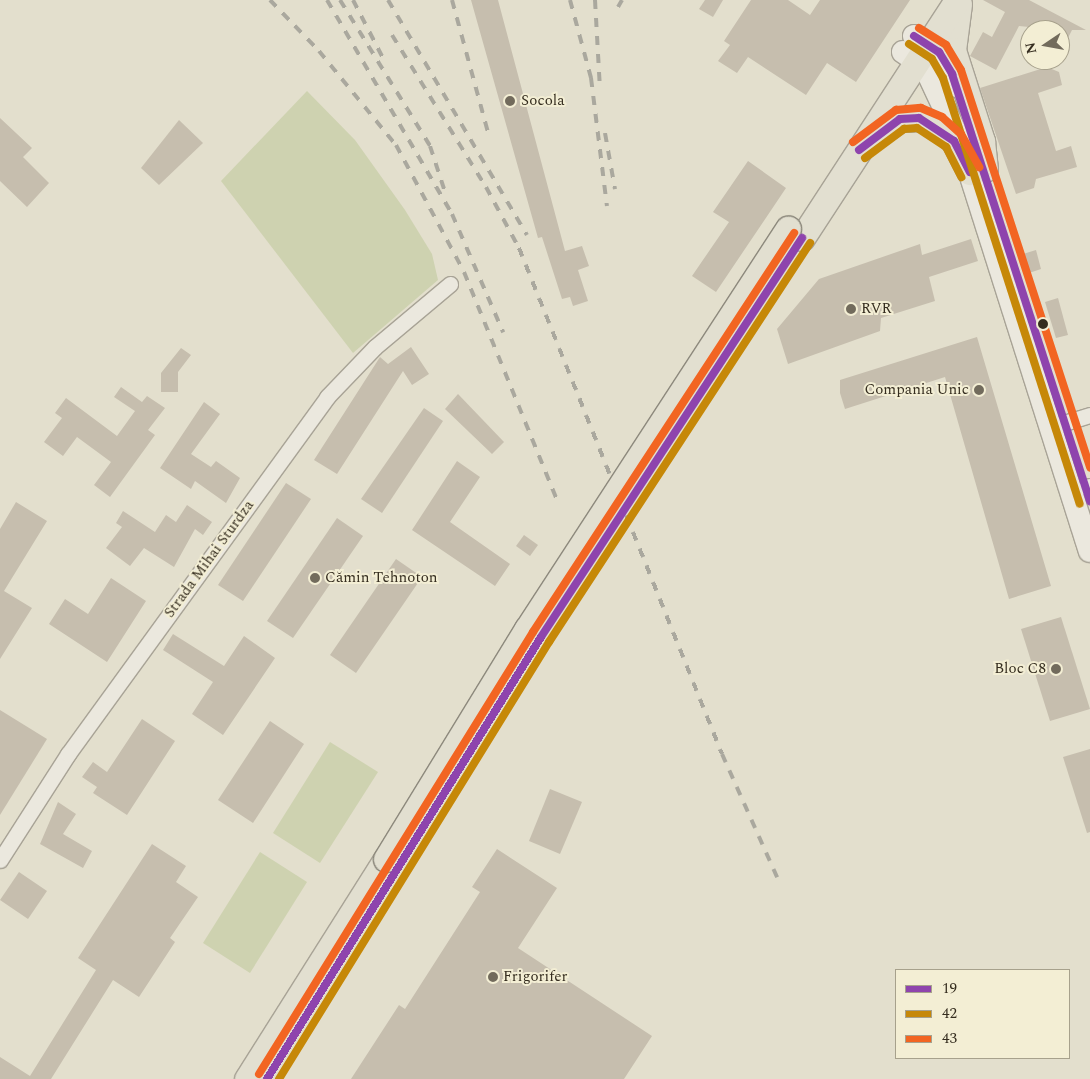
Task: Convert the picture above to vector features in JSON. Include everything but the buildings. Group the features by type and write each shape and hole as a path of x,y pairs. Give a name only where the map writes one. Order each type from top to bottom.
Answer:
{"main road":[{"path":"795,233 859,150 915,49 936,0"},
{"path":"246,1079 392,864 541,637 795,233 915,49 958,0"},
{"path":"958,0 953,50 982,142 978,170"},
{"path":"915,49 978,170 1058,424 1090,551"},
{"path":"859,150 900,119 919,118 936,125 954,141 978,170"},
{"path":"1058,424 1089,491"},
{"path":"267,1079 392,864"}],"street":[{"name":"Strada Mihai Sturdza","path":"0,860 68,754 327,397 375,347 450,284"},
{"path":"1058,424 1090,415"}],"green space":[{"path":"307,91 355,140 405,210 432,254 438,280 353,353 221,181"},
{"path":"330,742 378,772 320,863 273,833"},
{"path":"260,852 307,882 250,973 203,943"}],"railway":[{"path":"270,0 319,51 396,145 464,272 556,498"},
{"path":"327,0 452,214 503,332"},
{"path":"340,0 430,146 445,192"},
{"path":"353,0 383,58"},
{"path":"388,0 527,235"},
{"path":"452,0 489,136"},
{"path":"570,0 591,78 607,206"},
{"path":"595,0 600,90"},
{"path":"618,7 622,0"},
{"path":"392,35 486,187 519,248 722,754 777,877"},
{"path":"605,133 615,189"}],"transit line":[{"name":"43","path":"919,28 946,45 961,70 1090,468"},
{"name":"19","path":"914,36 939,52 952,74 1090,501"},
{"name":"42","path":"909,44 932,59 943,78 1080,504"},
{"name":"43","path":"853,142 896,110 921,108 942,117 961,134 979,167"},
{"name":"19","path":"859,150 900,119 919,118 954,141 970,172"},
{"name":"42","path":"865,158 904,129 917,128 946,147 961,177"},
{"name":"43","path":"259,1074 533,632 794,233"},
{"name":"19","path":"267,1079 541,637 802,238"},
{"name":"42","path":"279,1079 549,642 810,243"}],"place":[{"name":"Socola","path":"510,101"},
{"name":"RVR","path":"851,309"},
{"name":"Compania Unic","path":"979,390"},
{"name":"Cămin Tehnoton","path":"315,578"},
{"name":"Bloc C8","path":"1056,669"},
{"name":"Frigorifer","path":"493,977"}]}
